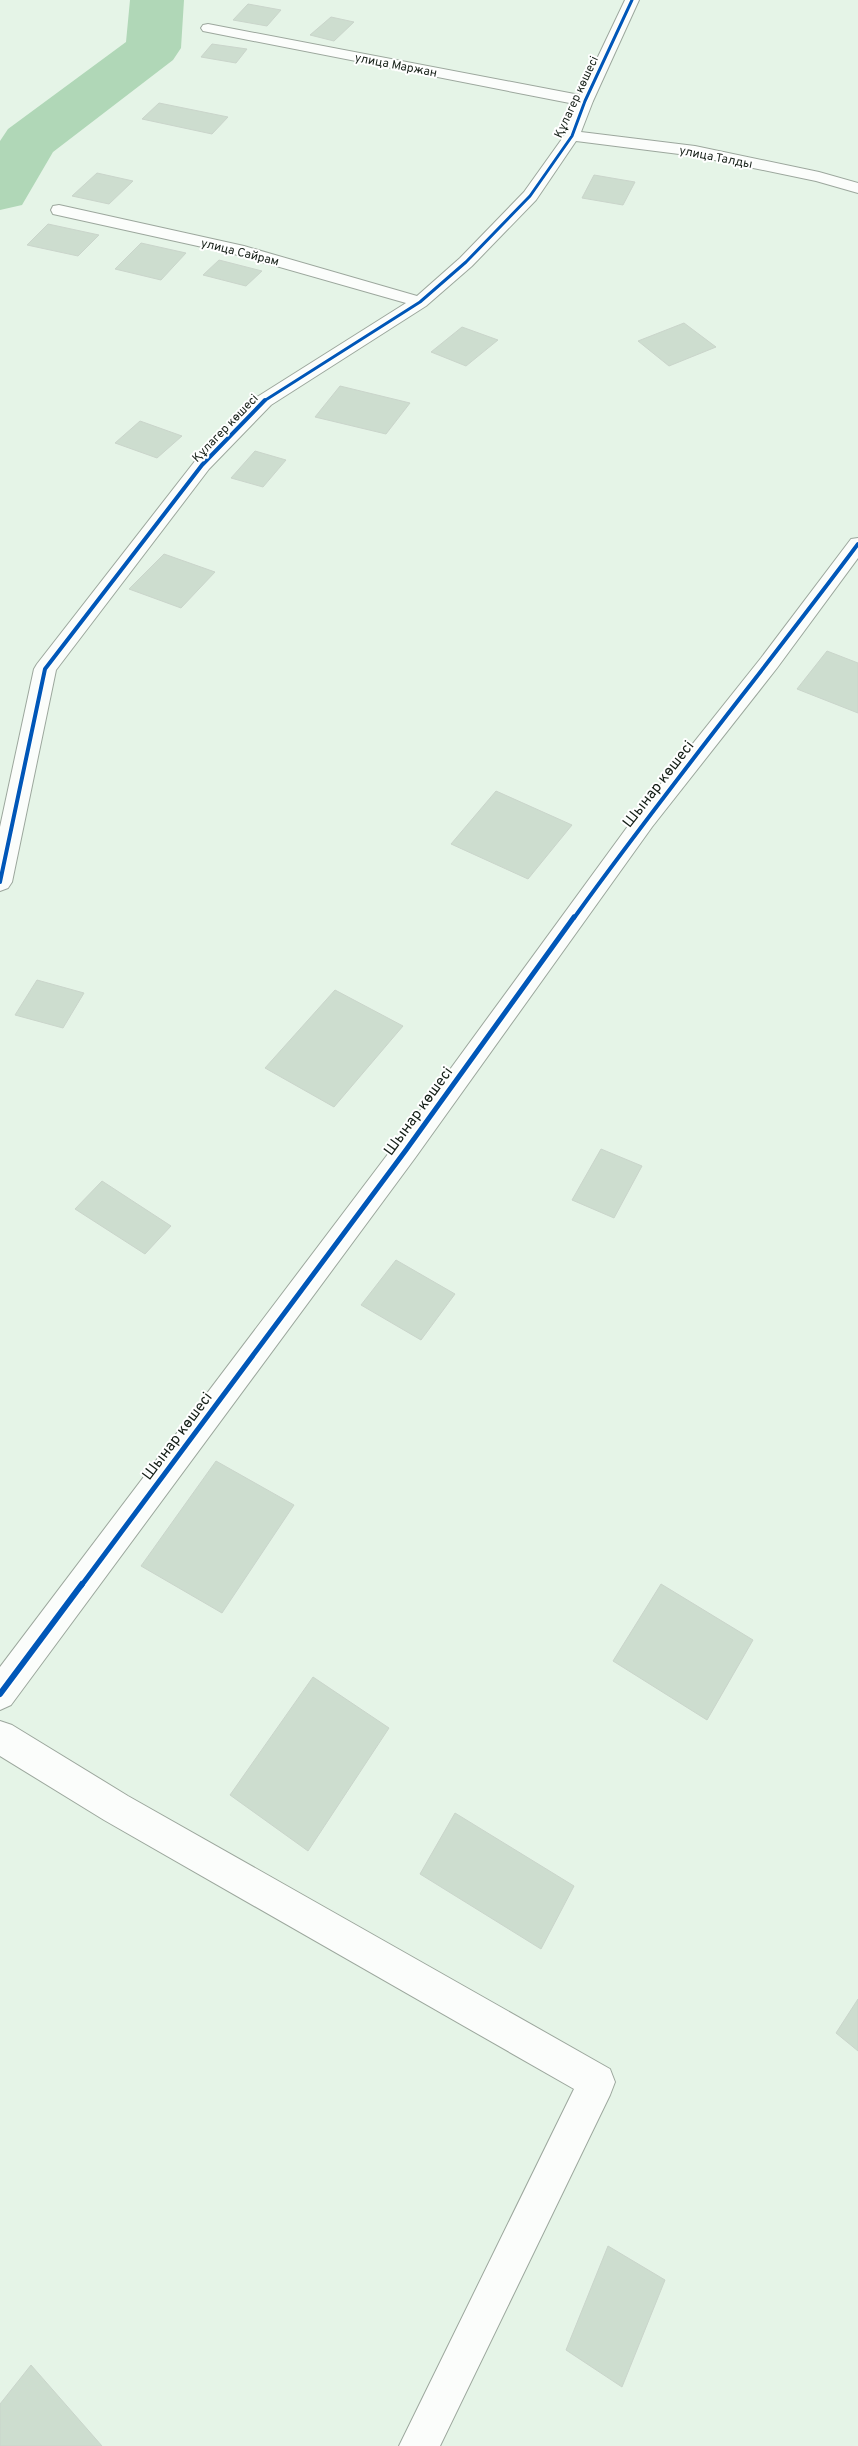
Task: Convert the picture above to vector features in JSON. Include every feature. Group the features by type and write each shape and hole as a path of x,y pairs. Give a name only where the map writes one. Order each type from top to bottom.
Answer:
{"street":[{"name":"Құлагер көшесі","path":"0,882 5,832 45,669 196,472 264,402 420,302 466,262 530,196 572,136 585,101 632,0"},
{"name":"улица Маржан","path":"208,28 585,101"},
{"name":"улица Талды","path":"572,136 695,151 819,177 858,188"},
{"name":"улица Сайрам","path":"59,210 238,250 420,302"},
{"name":"Шынар көшесі","path":"0,1694 406,1150 644,821 770,663 858,544"},
{"path":"0,1737 125,1812 597,2082 419,2446"}],"building":[{"path":"248,4 281,10 267,26 233,20"},
{"path":"331,17 354,22 334,41 310,35"},
{"path":"212,44 247,49 236,63 201,57"},
{"path":"159,103 228,117 212,134 142,119"},
{"path":"97,173 133,181 109,204 72,196"},
{"path":"594,175 635,182 623,205 582,198"},
{"path":"48,224 99,235 78,256 27,245"},
{"path":"141,243 186,253 161,280 115,269"},
{"path":"219,260 262,271 246,286 203,275"},
{"path":"684,323 716,347 669,366 638,341"},
{"path":"462,327 498,340 466,366 431,352"},
{"path":"340,386 410,403 386,434 315,417"},
{"path":"140,421 182,436 157,458 115,443"},
{"path":"255,451 286,460 263,487 231,478"},
{"path":"164,554 215,572 181,608 129,589"},
{"path":"827,651 858,663 858,713 797,689"},
{"path":"496,791 572,825 528,879 451,844"},
{"path":"37,980 84,993 63,1028 15,1015"},
{"path":"335,990 403,1026 334,1107 265,1068"},
{"path":"601,1149 642,1166 614,1218 572,1200"},
{"path":"102,1181 171,1226 145,1254 75,1209"},
{"path":"396,1260 455,1294 421,1340 361,1305"},
{"path":"216,1461 294,1505 222,1613 141,1566"},
{"path":"661,1584 753,1640 707,1720 613,1661"},
{"path":"313,1677 389,1728 308,1851 230,1795"},
{"path":"455,1813 574,1886 541,1949 420,1874"},
{"path":"858,1999 858,2051 836,2033"},
{"path":"608,2246 665,2280 622,2387 566,2350"},
{"path":"31,2365 102,2446 0,2446 0,2404"}],"waterway":[{"path":"0,192 29,142 153,48 157,0"}],"cycle path":[{"path":"0,882 45,669 202,465 264,401 420,302 466,262 530,196 572,136 585,101 632,0"},
{"path":"0,1694 406,1150 644,821 769,663 858,544"}]}
